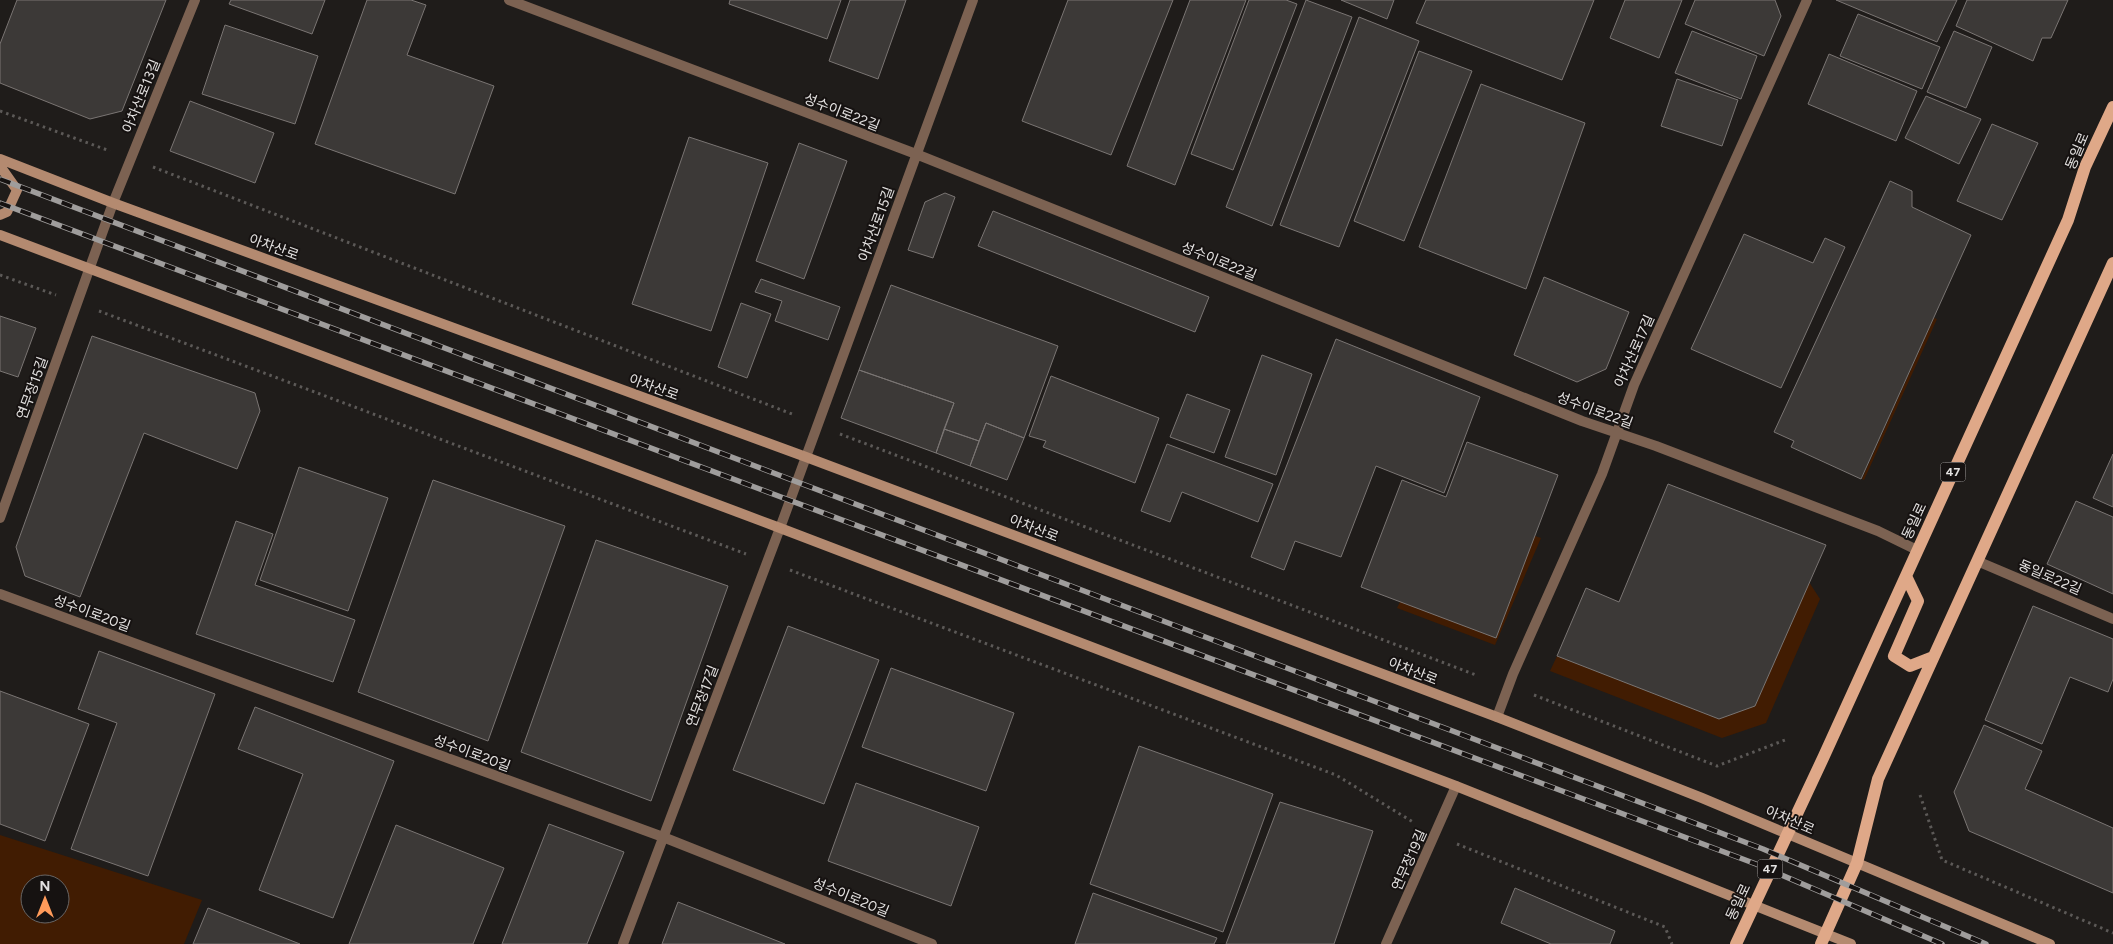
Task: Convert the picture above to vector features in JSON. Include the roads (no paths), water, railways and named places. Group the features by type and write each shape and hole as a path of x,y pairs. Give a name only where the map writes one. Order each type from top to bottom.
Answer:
{"main road":[{"name":"동일로","path":"1736,944 1786,833 1824,756 2068,220 2085,167 2113,107"},
{"name":"아차산로","path":"0,159 113,203 806,457 1497,717 1786,833 2050,944"},
{"path":"0,166 17,190 7,212 0,215"},
{"path":"0,235 780,528 1456,786 1754,905 1823,939 1851,944"},
{"path":"1823,939 1857,863 1878,779 2113,263"},
{"path":"1906,576 1918,601 1894,656 1910,666 1933,657"}],"street":[{"name":"아차산로13길","path":"90,268 113,203 195,0"},
{"name":"성수이로22길","path":"509,0 916,154 1616,433 1656,446 1878,531 1917,550"},
{"name":"아차산로15길","path":"806,457 973,0"},
{"name":"아차산로17길","path":"1497,717 1513,674 1602,474 1634,385 1807,0"},
{"name":"연무장15길","path":"0,518 90,268"},
{"name":"연무장17길","path":"623,944 806,457"},
{"name":"동일로22길","path":"1977,561 2113,619"},
{"name":"성수이로20길","path":"0,594 663,837 932,944"},
{"name":"연무장19길","path":"1386,944 1456,786"}],"railway":[{"path":"0,179 1763,849 1986,944"},
{"path":"0,203 1756,864 1942,944"}]}
